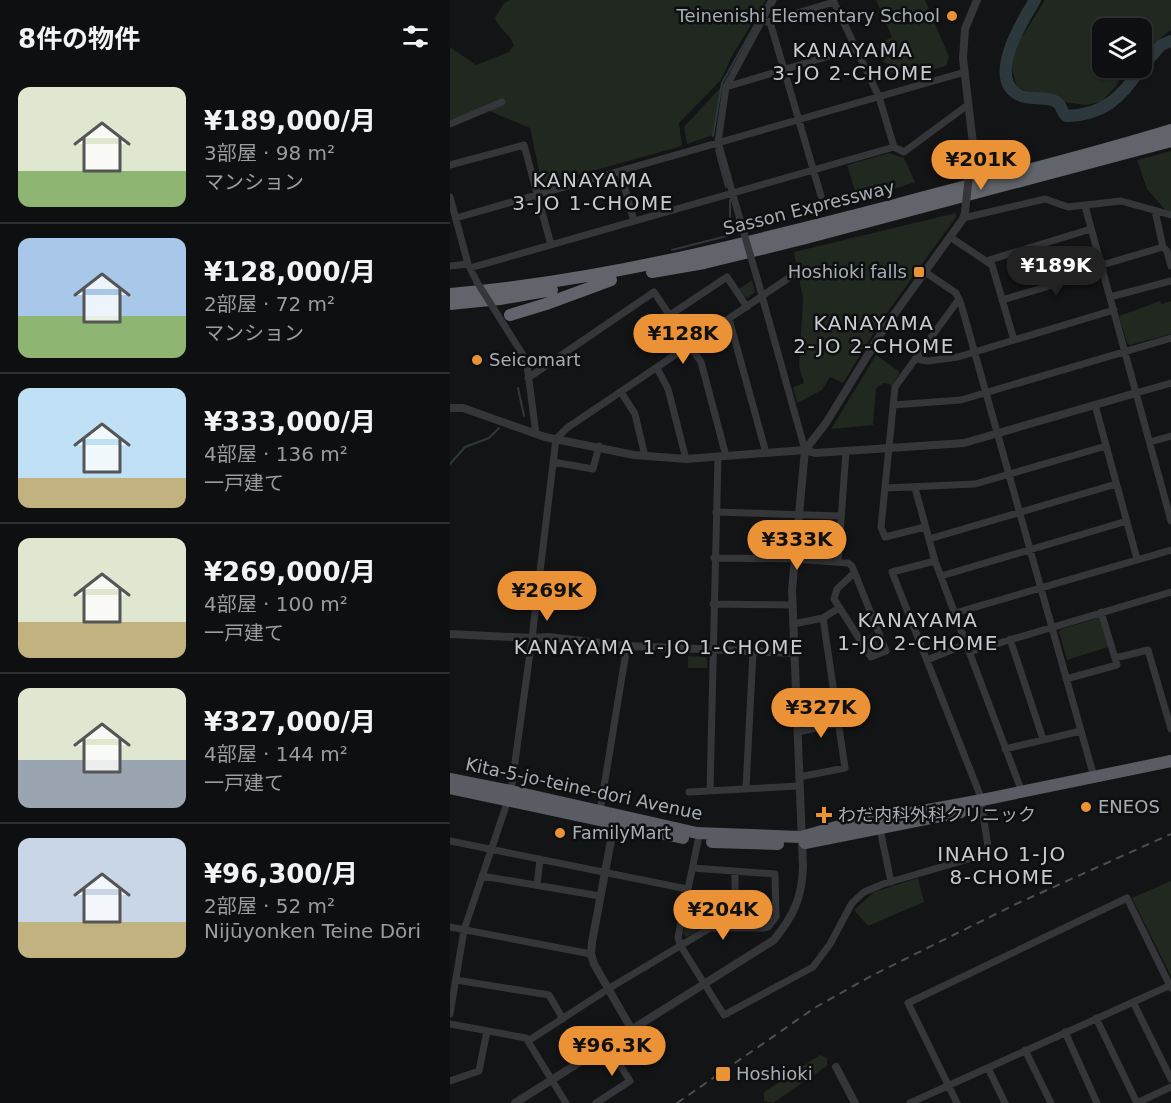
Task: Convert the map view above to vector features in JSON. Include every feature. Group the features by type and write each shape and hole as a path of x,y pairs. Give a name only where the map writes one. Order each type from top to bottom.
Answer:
{"highway":[{"name":"Sasson Expressway","path":"450,294 497,290 587,277 703,254 1171,130"},
{"name":"Sasson Expressway","path":"450,304 500,299 704,263 1171,141"},
{"path":"510,315 611,280"},
{"name":"Kita-5-jo-teine-dori Avenue","path":"450,779 698,841 746,844 802,840 880,830 1022,792 1171,760"},
{"name":"Kita-5-jo-teine-dori Avenue","path":"450,788 510,795 600,811 615,819 697,833 802,840 836,827 982,804 1171,768"}],"street":[{"path":"515,1103 774,940 787,924 797,906 802,883 802,840 792,605 794,559 805,450 718,142 726,87 766,22 773,0"},
{"path":"805,450 826,423 885,327 964,215 973,144 963,58 965,29 977,0"},
{"path":"766,22 833,1 879,97 894,147"},
{"path":"766,22 785,69 820,196"},
{"path":"726,87 856,48"},
{"path":"456,218 965,72"},
{"path":"450,124 502,102"},
{"path":"450,266 469,266 551,245 894,147 904,152 969,104"},
{"path":"450,165 524,145 551,245"},
{"path":"620,171 634,221"},
{"path":"450,197 469,266 523,355 536,434"},
{"path":"964,215 1045,199 1068,207 1121,201 1171,215"},
{"path":"1085,206 1168,502 1171,521"},
{"path":"1155,211 1163,247 1167,251 1171,266"},
{"path":"986,261 1091,229"},
{"path":"950,237 992,265 1014,340"},
{"path":"1002,300 1163,247"},
{"path":"925,272 956,294 959,299 1094,777"},
{"path":"450,1014 464,930 510,795 556,439 567,428 796,273"},
{"path":"670,315 727,277 747,307"},
{"path":"1110,297 1171,281"},
{"path":"528,378 654,292 701,362 722,456 714,558 710,791"},
{"path":"925,526 885,537 881,527 895,387 959,299"},
{"path":"915,359 928,361 958,357 1114,310"},
{"path":"729,319 766,453"},
{"path":"893,405 961,400 1171,338"},
{"path":"657,368 668,389 686,459"},
{"path":"450,408 463,408 556,439 645,456 686,459 805,450 815,453 963,443 1171,383"},
{"path":"621,392 635,414 645,456"},
{"path":"1095,405 1137,560"},
{"path":"1150,442 1171,436"},
{"path":"553,462 593,469 599,446"},
{"path":"885,488 975,484 1106,446"},
{"path":"838,561 846,451"},
{"path":"929,539 1116,484"},
{"path":"915,488 935,561 1022,792"},
{"path":"716,512 841,516"},
{"path":"941,576 1126,521"},
{"path":"955,613 1171,550"},
{"path":"714,558 838,561 852,566 886,651 872,657 834,598 837,589 854,573"},
{"path":"698,841 678,937 680,945 724,1015 813,967 830,944 852,903 864,892 989,853 982,804 892,572 935,561"},
{"path":"969,652 1171,592"},
{"path":"713,604 792,605"},
{"path":"793,624 823,618 839,608"},
{"path":"1066,679 1117,664 1101,612"},
{"path":"689,792 746,789 799,782 845,768 823,618"},
{"path":"450,634 548,637 627,646 794,653"},
{"path":"1010,639 1043,739"},
{"path":"927,660 966,644"},
{"path":"600,811 627,646"},
{"path":"1115,658 1148,650 1171,729"},
{"path":"746,789 753,652"},
{"path":"798,732 839,723"},
{"path":"1005,749 1081,731"},
{"path":"615,819 591,954 594,964 632,1030"},
{"path":"880,830 891,882"},
{"path":"450,841 687,888"},
{"path":"537,885 540,859"},
{"path":"528,1041 608,989 710,928 763,928 768,927 776,917 775,874 693,868"},
{"path":"735,872 735,928"},
{"path":"482,876 600,896"},
{"path":"911,1103 948,1086 988,1068 1025,1050 1096,1018 1171,986 1127,898 908,1003 948,1086 957,1103"},
{"path":"450,927 591,954"},
{"path":"456,980 549,995 563,1018"},
{"path":"1133,1002 1171,1079"},
{"path":"1096,1018 1137,1103 1171,1087"},
{"path":"450,1024 526,1038 566,1103"},
{"path":"450,1081 479,1071 487,1031"},
{"path":"1065,1032 1097,1103"},
{"path":"597,1103 630,1081 608,1046"},
{"path":"1025,1050 1051,1103"},
{"path":"836,1067 855,1103"},
{"path":"988,1068 1005,1103"}],"shaded area":[{"path":"510,0 766,0 732,56 721,80 679,123 682,146 542,185 530,128 482,108 450,120 450,47 476,65 509,52 514,45 495,18 504,3"},
{"path":"876,0 925,0 949,57 946,66 901,79 887,70 889,65 884,62 877,45 892,37"},
{"path":"1045,0 1171,0 1171,30 1152,44 1152,18 1092,18 1092,78 1121,78 1101,102 1086,105 1064,102 1050,94 1033,94 1017,87 1011,66 1015,48"},
{"path":"722,86 713,135 687,144 684,127"},
{"path":"1171,151 1171,213 1167,212 1147,189 1137,160"},
{"path":"889,153 904,158 915,182 858,201 847,165"},
{"path":"956,213 956,217 881,321 843,383 830,377 822,390 797,403 793,387 804,383 799,367 803,299 794,252"},
{"path":"752,280 755,292 748,298 739,289"},
{"path":"1160,301 1162,304 1171,301 1171,334 1130,345 1127,343 1119,316"},
{"path":"876,355 900,372 892,385 884,383 876,388 873,425 831,429"},
{"path":"1098,618 1108,647 1067,660 1059,632 1061,629"},
{"path":"873,633 879,647 875,652 863,639"},
{"path":"688,656 705,657 707,668 688,668"},
{"path":"918,878 924,902 868,926 854,910 874,892"},
{"path":"1171,881 1171,976 1132,898"},
{"path":"693,892 713,896 714,923 686,937 683,933"},
{"path":"820,1055 827,1058 827,1066 773,1103 764,1101 764,1092"}],"waterway":[{"path":"713,136 722,83 769,0"},
{"path":"1035,0 1016,34 1006,63 1006,76 1010,87 1019,95 1055,101 1066,116 1079,115 1111,102 1127,88 1134,78"},
{"path":"1152,55 1161,45 1171,41"},
{"path":"716,150 726,187"},
{"path":"672,250 727,236 730,231 730,200"},
{"path":"518,388 524,416"},
{"path":"450,464 465,447 489,438 499,428"}],"railway":[{"path":"677,1103 816,1007 873,975 1016,904 1171,834"}],"place":[{"name":"Teinenishi Elementary School","path":"952,16"},
{"name":"Hoshioki falls","path":"919,272"},
{"name":"Seicomart","path":"477,360"},
{"name":"ENEOS","path":"1086,807"},
{"name":"わだ内科外科クリニック","path":"824,815"},
{"name":"FamilyMart","path":"560,833"},
{"name":"Hoshioki","path":"723,1074"}],"district":[{"name":"KANAYAMA 3-JO 2-CHOME","path":"853,62"},
{"name":"KANAYAMA 3-JO 1-CHOME","path":"593,192"},
{"name":"KANAYAMA 2-JO 2-CHOME","path":"874,334"},
{"name":"KANAYAMA 1-JO 2-CHOME","path":"918,632"},
{"name":"KANAYAMA 1-JO 1-CHOME","path":"659,647"},
{"name":"INAHO 1-JO 8-CHOME","path":"1002,866"}]}
